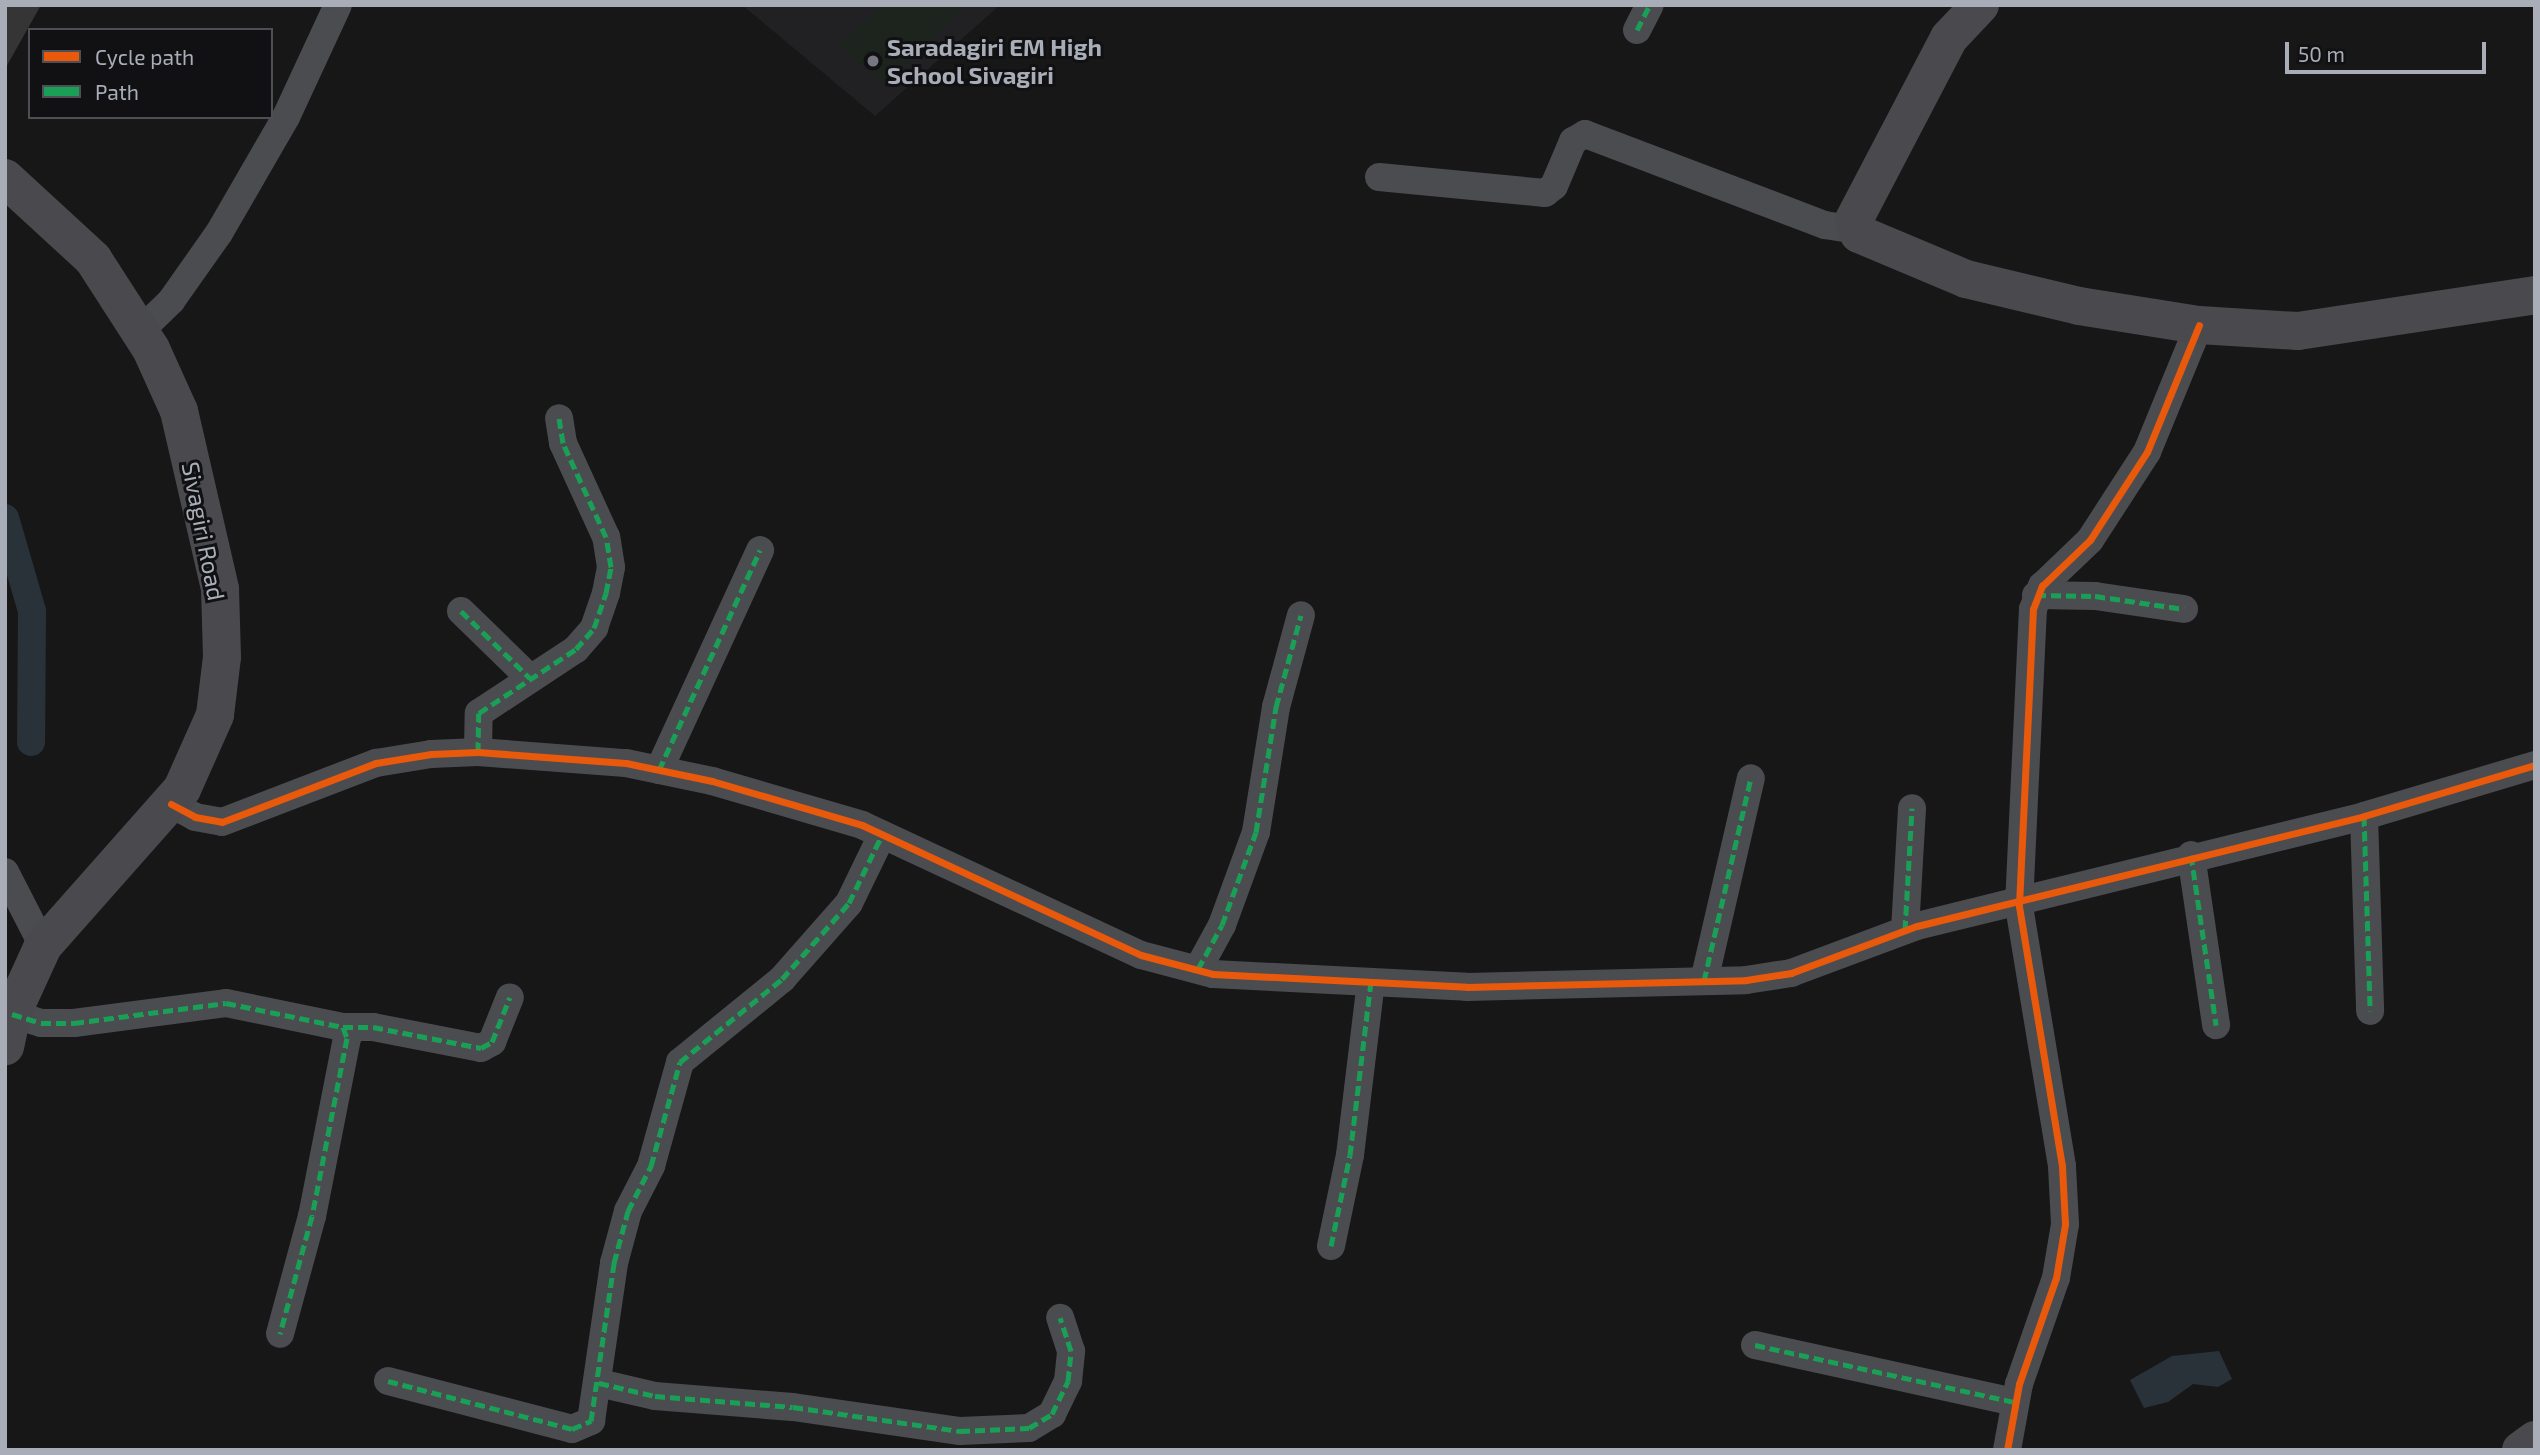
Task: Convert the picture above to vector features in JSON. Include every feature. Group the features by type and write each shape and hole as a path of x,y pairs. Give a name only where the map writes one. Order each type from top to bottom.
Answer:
{"main road":[{"path":"1980,5 1949,38 1854,220 1857,230 1966,279 2079,306 2199,325 2298,331 2535,295"},
{"name":"Sivagiri Road","path":"5,178 93,259 139,332 179,411 219,589 222,657 215,715 171,804 43,946 10,1015"},
{"path":"2521,1450 2535,1440"}],"street":[{"path":"139,332 171,301 219,233 286,117 338,5"},
{"path":"1637,30 1650,5"},
{"path":"1379,177 1545,193 1554,186 1573,141 1585,135 1825,225 1857,230"},
{"path":"2007,1450 2015,1402 2056,1278 2065,1224 2062,1166 2019,905 2036,595 2090,540 2147,452 2199,325"},
{"path":"478,752 479,713 576,649 594,628 611,567 606,537 563,443 559,418"},
{"path":"659,770 760,550"},
{"path":"2036,595 2095,596 2184,608"},
{"path":"461,611 530,677"},
{"path":"1198,969 1222,925 1255,832 1276,707 1301,615"},
{"path":"171,804 195,817 222,822 376,763 478,752 659,770 712,781 882,835 1107,940 1198,969 1467,986 1704,981 1791,973 1905,930 2019,905 2191,855 2364,816 2535,765"},
{"path":"1704,981 1751,778"},
{"path":"1905,930 1912,808"},
{"path":"2364,816 2370,1011"},
{"path":"388,1381 575,1429 591,1421 599,1383 614,1263 628,1211 651,1166 680,1062 782,979 849,903 882,835"},
{"path":"2191,855 2216,1025"},
{"path":"5,872 43,946"},
{"path":"1331,1246 1350,1155 1371,982"},
{"path":"10,1015 41,1023 74,1023 226,1003 344,1027 373,1027 481,1048 492,1042 510,997"},
{"path":"280,1334 312,1216 346,1038 344,1027"},
{"path":"599,1383 655,1396 793,1407 961,1431 1029,1427 1052,1414 1068,1381 1071,1351 1059,1318"},
{"path":"1755,1345 2015,1402"}],"shaded area":[{"name":"Saradagiri EM High School Sivagiri","path":"742,5 1000,5 875,116"},
{"path":"884,5 965,5 886,84 838,46"},
{"path":"2219,1351 2232,1379 2218,1387 2193,1384 2168,1402 2144,1408 2130,1380 2172,1356"}],"building":[{"path":"5,5 41,5 28,28 5,69"}],"waterway":[{"path":"5,518 32,611 31,742"}],"marked path":[{"path":"1637,30 1650,5"},
{"path":"478,752 479,713 576,649 594,628 606,593 611,567 606,537 563,443 559,418"},
{"path":"659,770 760,550"},
{"path":"2036,595 2095,596 2184,609"},
{"path":"461,611 530,678"},
{"path":"1198,969 1222,925 1256,832 1276,707 1301,615"},
{"path":"1704,981 1751,778"},
{"path":"1905,930 1912,808"},
{"path":"2364,816 2370,1011"},
{"path":"388,1381 572,1429 591,1421 614,1263 628,1211 651,1166 680,1062 782,979 849,903 882,835"},
{"path":"2191,855 2216,1025"},
{"path":"1331,1246 1350,1155 1371,982"},
{"path":"343,1027 373,1027 481,1048 492,1042 510,997"},
{"path":"12,1014 41,1023 74,1023 226,1003 343,1027 347,1038 312,1216 280,1334"},
{"path":"599,1383 655,1396 793,1407 960,1431 1029,1428 1052,1414 1068,1381 1071,1351 1060,1318"},
{"path":"1755,1345 2015,1402"}],"cycle path":[{"path":"2007,1450 2019,1384 2056,1278 2065,1224 2062,1166 2019,905 2033,609 2042,586 2090,540 2147,452 2199,325"},
{"path":"171,804 195,817 222,822 376,763 431,754 478,752 626,763 712,781 862,825 1141,955 1213,974 1467,987 1746,980 1791,973 1917,926 2364,816 2535,765"}],"place":[{"name":"Saradagiri EM High School Sivagiri","path":"873,61"}]}
